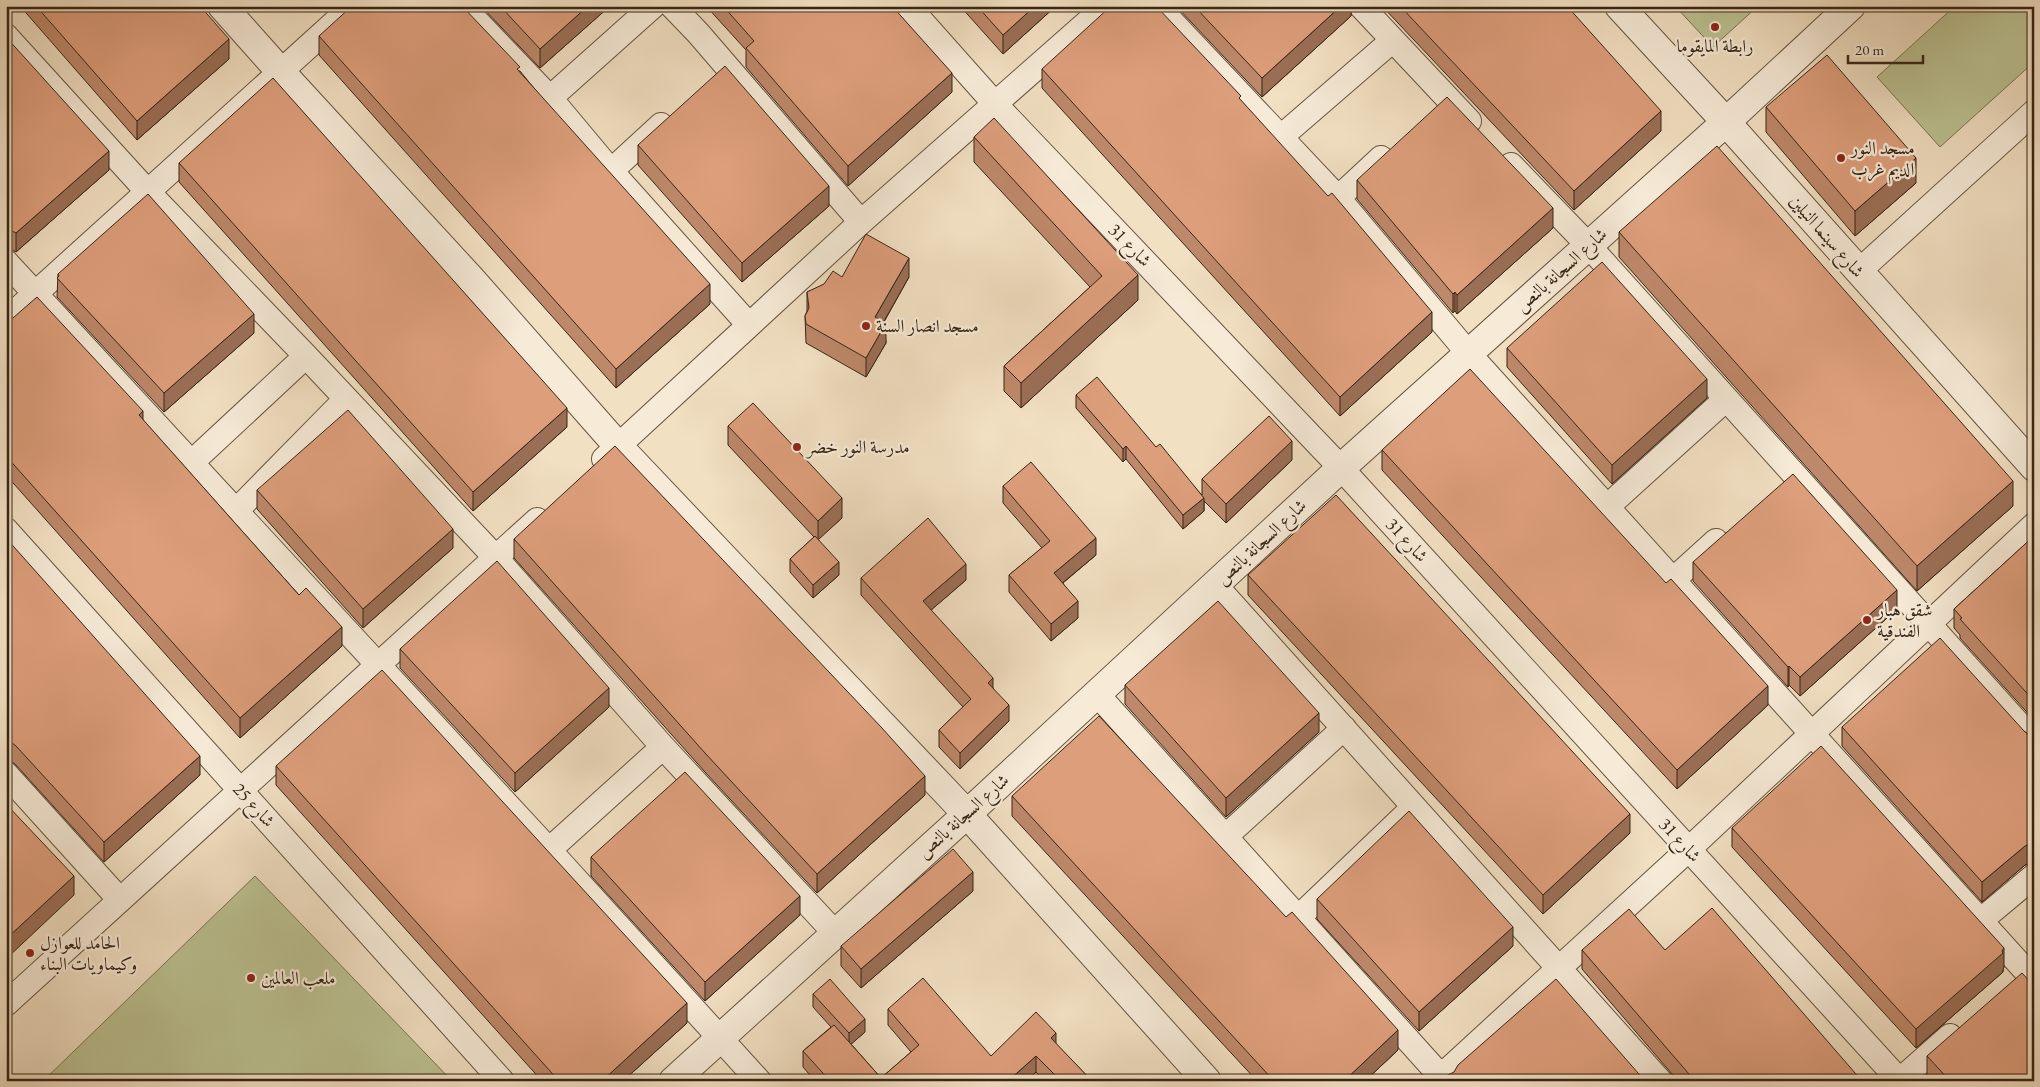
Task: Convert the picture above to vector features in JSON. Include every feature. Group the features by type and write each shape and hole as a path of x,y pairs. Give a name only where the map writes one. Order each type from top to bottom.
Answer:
{"street":[{"path":"222,6 280,72 471,279 618,446 966,814 1207,1081"},
{"path":"6,320 353,6"},
{"path":"462,6 550,98 611,170 750,325"},
{"path":"550,98 653,6"},
{"path":"672,6 698,33 718,73 861,222"},
{"name":"شارع 31","path":"908,6 996,105 1341,468 1899,1081"},
{"path":"590,472 861,222 996,105 1106,6"},
{"path":"1157,6 1282,136 1338,198 1468,354 1980,921 2023,978"},
{"path":"1362,6 1393,40 1440,105 1491,144 1588,245 1726,399 1787,480 1929,626 2034,741"},
{"name":"شارع سينما النيلين","path":"1620,6 2034,467"},
{"name":"شارع السجانة بالنص","path":"673,1081 1341,468 1726,122 1852,6"},
{"path":"6,36 147,191 306,356 496,558 663,747 835,933"},
{"path":"1282,136 1393,40"},
{"path":"611,170 675,112"},
{"path":"1858,272 2034,112"},
{"path":"1338,198 1396,145"},
{"path":"6,262 549,850 758,1081"},
{"path":"191,463 306,356"},
{"path":"236,512 346,399"},
{"path":"1607,507 1726,399"},
{"path":"6,1004 553,506"},
{"path":"1096,693 1440,1079 1929,626 2034,525"},
{"name":"شارع 25","path":"6,530 502,1081"},
{"path":"1672,580 1730,530"},
{"path":"1215,585 1660,1081"},
{"path":"1225,837 1344,728"},
{"path":"549,850 663,747"},
{"path":"6,774 120,900"},
{"path":"1298,918 1414,806"},
{"path":"1980,921 2034,876"},
{"path":"1899,1081 1966,1022"}],"green space":[{"name":"رابطة المايقوما","path":"1675,6 1758,6 1713,47"},
{"path":"1955,6 2034,6 2034,62 1940,147 1877,77"},
{"name":"ملعب العالمين","path":"255,876 452,1081 43,1081"}],"building":[{"path":"36,6 200,6 229,39 137,121"},
{"path":"352,6 462,6 520,67 517,69 710,284 616,369 319,36"},
{"path":"500,6 588,6 540,49"},
{"path":"723,6 892,6 952,73 848,166 746,48 754,41"},
{"path":"977,6 1035,6 1003,35"},
{"path":"1111,6 1156,6 1241,96 1239,98 1328,196 1332,193 1432,312 1340,397 1042,69"},
{"path":"1194,6 1341,6 1262,78"},
{"path":"1400,6 1567,6 1661,111 1574,191"},
{"path":"6,37 109,151 16,233 6,229"},
{"name":"مسجد النور الديم غرب","path":"1827,55 1916,158 1855,211 1766,107"},
{"path":"725,66 829,186 742,263 638,145"},
{"path":"273,78 567,408 473,492 179,163"},
{"path":"1447,97 1553,208 1457,295 1455,292 1453,294 1357,180"},
{"path":"994,118 1138,275 1021,383 1004,366 1102,276 974,137"},
{"path":"1717,146 2013,481 1917,566 1619,232"},
{"path":"148,194 254,314 164,393 57,278 58,274"},
{"path":"866,234 909,258 875,317 886,323 866,358 806,324 805,316 809,308 807,292 824,284 833,271 842,277"},
{"path":"1602,262 1707,379 1612,465 1507,348"},
{"path":"37,297 143,411 139,415 299,595 306,588 342,627 240,718 6,456 6,324"},
{"path":"1470,369 1666,583 1671,579 1768,686 1677,770 1382,450"},
{"path":"1097,377 1156,447 1160,444 1204,498 1183,515 1126,446 1123,449 1076,395"},
{"path":"753,403 842,498 818,521 728,426"},
{"path":"348,410 453,529 363,609 257,490"},
{"path":"1269,416 1292,441 1226,504 1202,479"},
{"path":"615,446 882,728 925,776 817,874 705,753 514,539"},
{"path":"1031,462 1096,538 1054,573 1078,601 1051,624 1009,575 1050,541 1003,486"},
{"path":"1793,474 1897,590 1800,677 1788,667 1693,562"},
{"path":"1336,495 1630,814 1543,895 1248,575"},
{"path":"928,518 966,564 923,601 993,678 988,683 1009,705 960,753 939,730 971,699 861,578"},
{"path":"815,536 839,562 813,585 790,559"},
{"path":"2034,536 2034,701 1960,619 1962,618 1954,609"},
{"path":"6,538 200,756 104,842 16,746 6,741"},
{"path":"497,561 609,688 515,773 400,649"},
{"path":"1218,601 1319,713 1226,798 1125,685"},
{"path":"1940,638 2024,731 2029,735 2034,735 2034,842 2025,846 1982,882 1842,727"},
{"path":"382,670 687,1003 602,1081 559,1081 276,766"},
{"path":"1099,716 1286,917 1292,912 1398,1030 1344,1081 1274,1081 1012,796"},
{"path":"1821,746 2004,948 2003,953 1916,1029 1732,828"},
{"path":"685,772 800,896 705,982 591,857"},
{"path":"6,804 74,876 6,939"},
{"path":"1409,811 1513,927 1419,1012 1317,899"},
{"path":"953,849 973,872 861,969 841,946"},
{"path":"1712,908 1862,1081 1695,1081 1582,950 1629,909 1665,950"},
{"path":"2022,973 2034,986 2034,1081 1950,1081 1927,1056"},
{"path":"923,978 991,1056 1036,1012 1056,1033 1051,1038 1092,1081 1061,1081 1036,1056 1008,1081 830,1081 803,1051 834,1025 881,1078 919,1045 888,1009"},
{"path":"830,979 865,1019 849,1033 813,994"},
{"path":"1556,979 1645,1081 1435,1081 1442,1075 1444,1077 1454,1072 1458,1065"}],"place":[{"name":"رابطة المايقوما","path":"1715,27"},
{"name":"مسجد النور الديم غرب","path":"1841,158"},
{"name":"مسجد انصار السنة","path":"866,326"},
{"name":"مدرسة النور خضر","path":"797,447"},
{"name":"شقق هبار الفندقية","path":"1867,620"},
{"name":"الحامد للعوازل وكيماويات البناء","path":"30,953"},
{"name":"ملعب العالمين","path":"251,978"}]}
